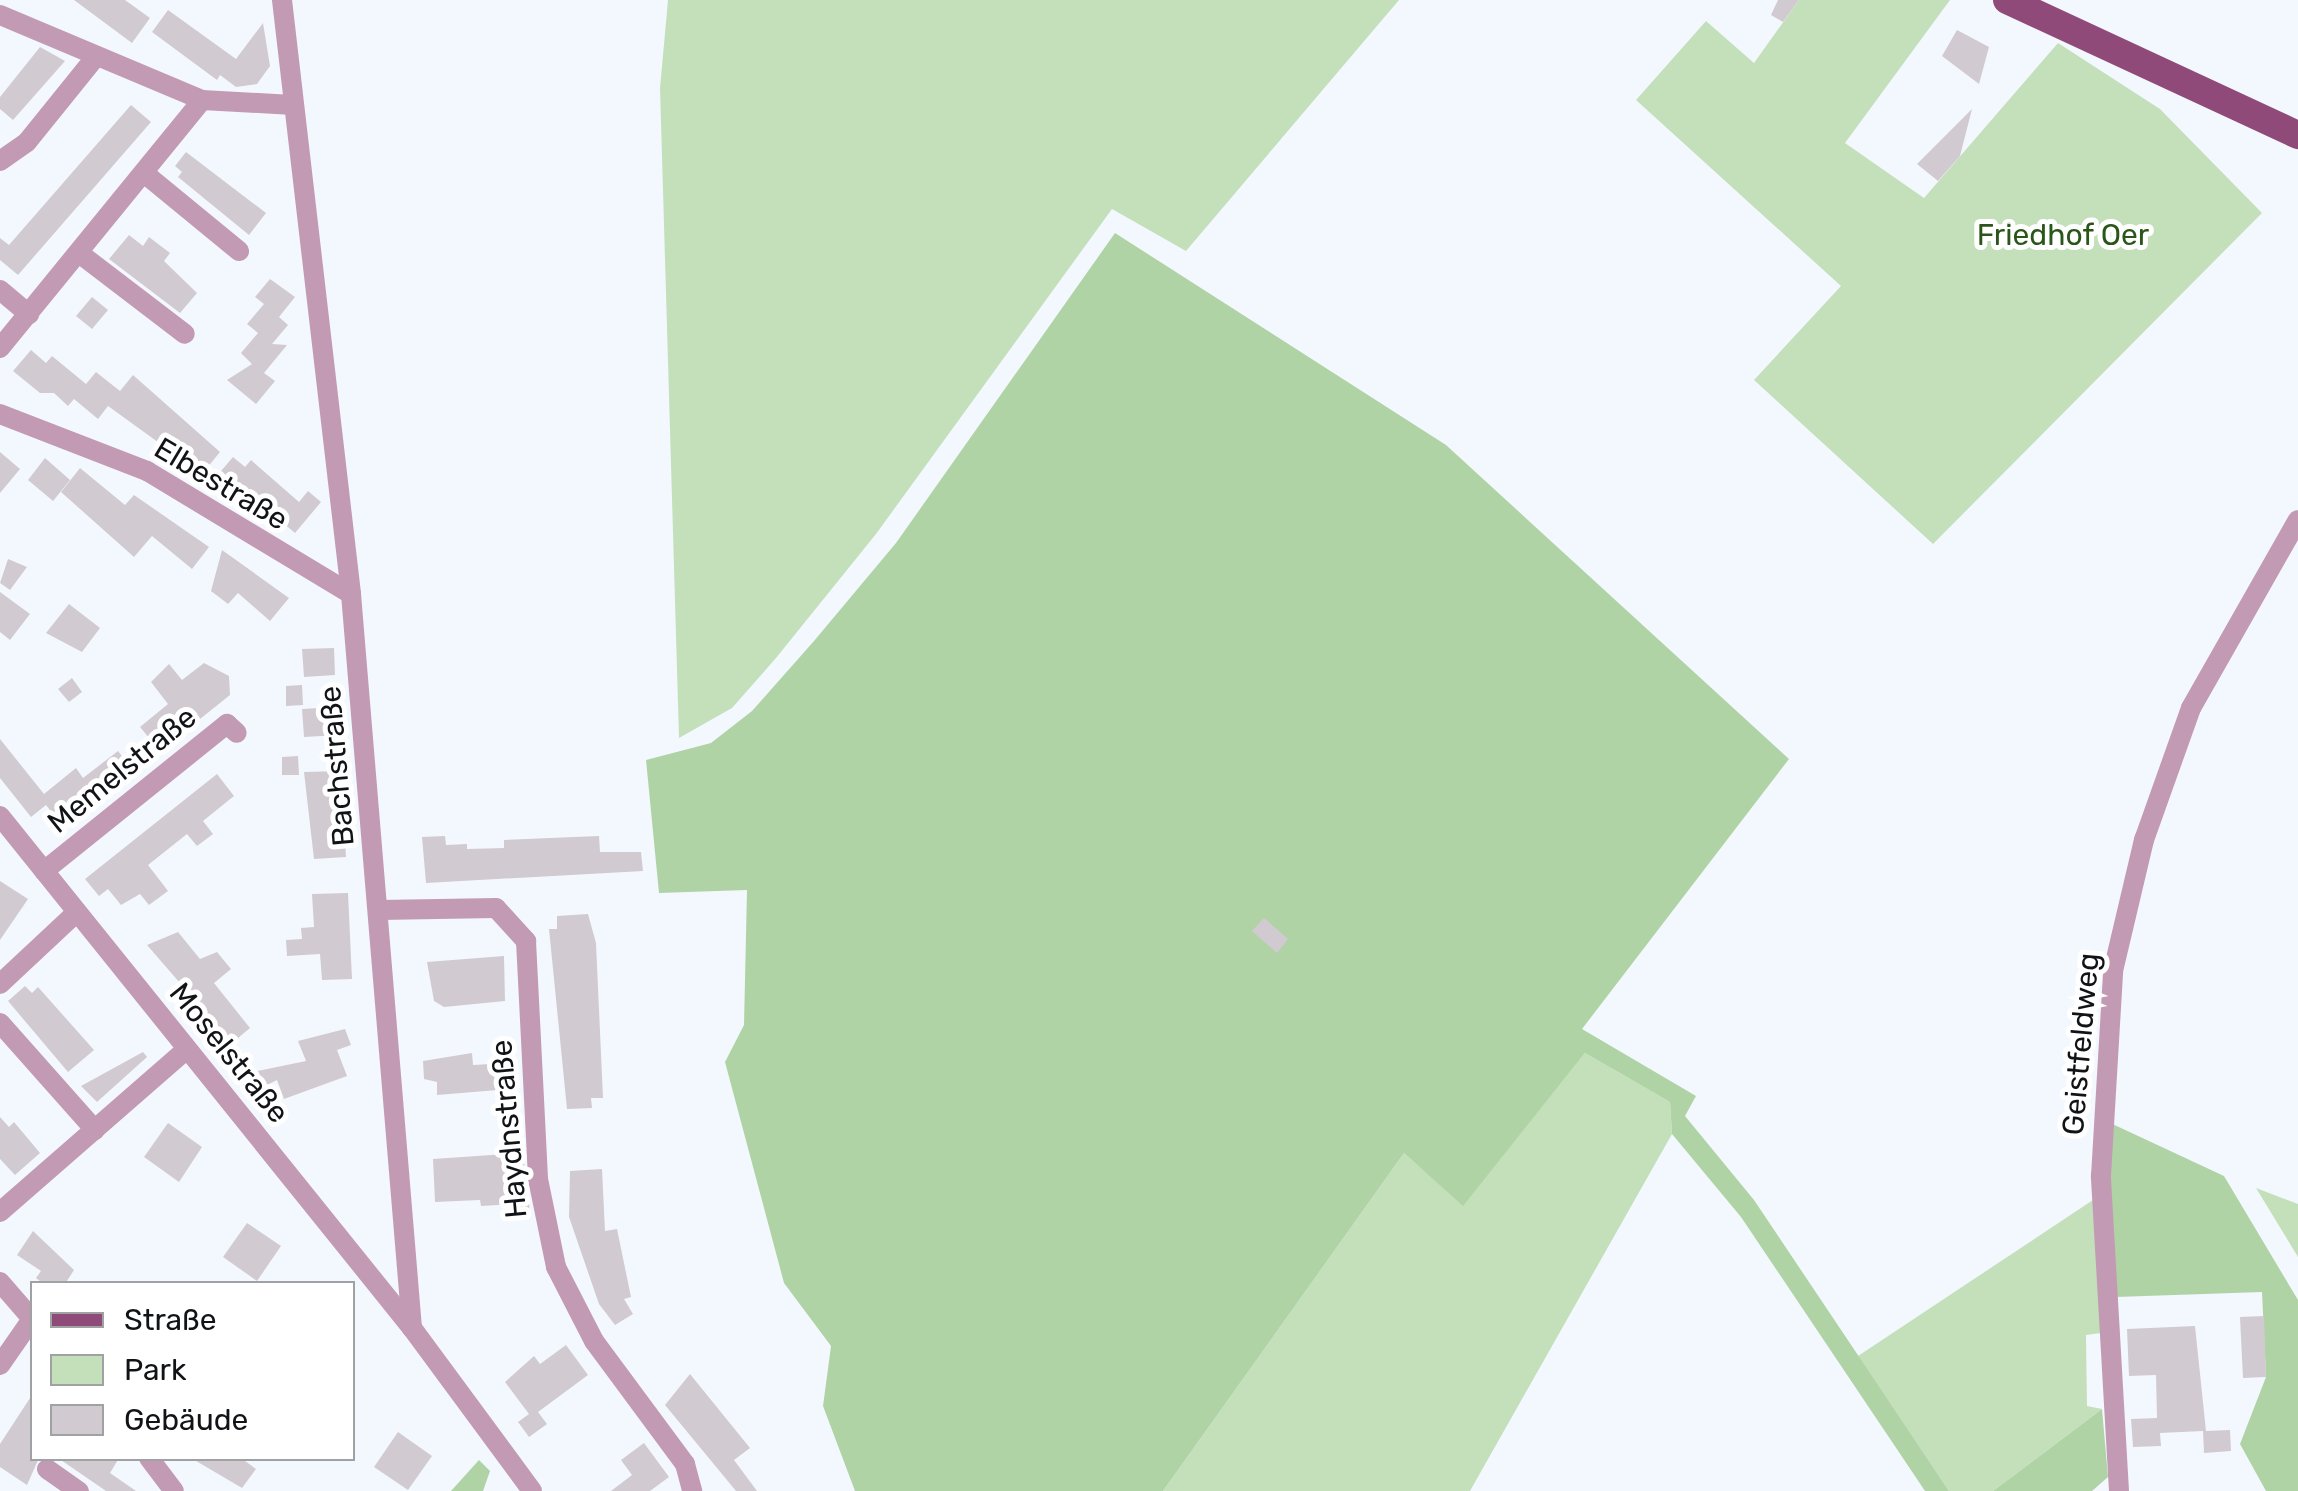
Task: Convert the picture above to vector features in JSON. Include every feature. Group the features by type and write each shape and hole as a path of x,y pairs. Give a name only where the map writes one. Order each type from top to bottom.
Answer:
{"main road":[{"path":"2007,0 2298,135"}],"street":[{"name":"Bachstraße","path":"282,0 351,594 412,1328"},
{"path":"0,15 94,59 202,100 292,105"},
{"path":"0,160 27,142 94,59"},
{"path":"0,348 202,100"},
{"path":"144,172 239,251"},
{"path":"78,253 185,334"},
{"path":"0,290 29,314"},
{"name":"Elbestraße","path":"0,414 147,470 351,594"},
{"name":"Geistfeldweg","path":"2119,1491 2102,1176 2114,971 2144,840 2190,708 2298,520"},
{"name":"Memelstraße","path":"44,871 227,724 237,733"},
{"name":"Moselstraße","path":"0,816 412,1328"},
{"name":"Haydnstraße","path":"380,910 496,908 526,941 538,1179 556,1266 594,1341 685,1464 692,1491"},
{"path":"0,984 77,912"},
{"path":"0,1023 94,1130"},
{"path":"4,1201 187,1049"},
{"path":"0,1282 30,1316"},
{"path":"0,1365 30,1321"},
{"path":"412,1328 532,1491"},
{"path":"151,1461 174,1491"},
{"path":"47,1470 79,1491"}],"green space":[{"path":"668,0 1399,0 1186,251 1112,209 876,534 776,658 732,708 679,738 660,88"},
{"name":"Friedhof Oer","path":"1799,0 1950,0 1845,143 1924,198 2058,43 2160,109 2262,213 1933,544 1754,380 1841,286 1636,100 1706,21 1754,63"},
{"path":"1115,233 1446,445 1789,759 1582,1029 1696,1096 1685,1116 1754,1200 1949,1491 1925,1491 1741,1217 1672,1134 1670,1102 1585,1053 1463,1206 1404,1153 1163,1491 855,1491 823,1406 831,1346 784,1283 725,1062 744,1025 747,890 659,893 646,760 711,743 752,711 896,543"},
{"path":"1585,1053 1670,1102 1672,1134 1470,1491 1163,1491 1404,1153 1463,1205"},
{"path":"2106,1121 2224,1176 2298,1300 2298,1491 2266,1491 2240,1444 2266,1377 2262,1292 2116,1297"},
{"path":"2256,1188 2298,1204 2298,1257"},
{"path":"2093,1200 2101,1333 2086,1335 2087,1406 2102,1409 1993,1491 1949,1491 1858,1356"},
{"path":"2102,1409 2108,1477 2092,1491 1993,1491"},
{"path":"479,1460 490,1471 483,1491 451,1491"}],"building":[{"path":"74,0 125,0 150,18 132,43"},
{"path":"1778,0 1799,0 1783,22 1771,15"},
{"path":"168,10 236,59 263,23 270,66 257,84 236,87 220,75 217,80 152,32"},
{"path":"1957,30 1989,47 1979,84 1942,56"},
{"path":"40,47 65,61 13,120 0,109 0,97"},
{"path":"131,105 151,122 18,275 0,260 0,238 9,245"},
{"path":"1972,109 1960,156 1938,181 1917,164"},
{"path":"186,152 266,213 249,235 178,177 182,172 175,166"},
{"path":"129,235 143,246 149,237 170,253 164,261 197,293 180,313 109,259"},
{"path":"270,279 295,297 279,317 288,325 272,344 287,345 264,373 275,381 256,404 227,380 252,364 241,353 258,333 247,324 264,304 255,297"},
{"path":"92,297 108,310 92,329 76,316"},
{"path":"31,350 46,363 52,356 86,384 96,372 120,391 133,375 220,452 202,474 108,406 98,419 74,399 68,406 54,393 40,393 13,371"},
{"path":"0,452 20,469 0,493"},
{"path":"233,457 245,467 251,460 299,502 308,491 321,502 295,533 221,471"},
{"path":"45,458 70,480 53,501 28,480"},
{"path":"80,468 125,505 134,495 209,547 192,569 152,536 134,557 61,492"},
{"path":"222,550 289,598 270,621 238,593 228,604 211,591"},
{"path":"8,559 27,567 10,590 0,583"},
{"path":"0,592 30,614 10,640 0,632"},
{"path":"69,604 100,628 82,652 46,633"},
{"path":"334,648 335,675 304,677 302,649"},
{"path":"204,663 229,676 230,695 160,751 140,727 168,704 151,682 169,664 182,680"},
{"path":"72,678 82,692 69,702 58,689"},
{"path":"302,685 303,705 286,706 286,686"},
{"path":"337,707 339,735 304,737 302,709"},
{"path":"0,739 44,794 76,768 83,778 118,751 134,772 63,827 46,805 31,817 0,778"},
{"path":"298,756 299,775 282,775 282,757"},
{"path":"341,771 346,857 314,859 304,772"},
{"path":"217,774 234,796 203,821 213,834 197,846 187,834 148,865 168,891 149,905 140,894 121,905 108,889 99,896 85,879"},
{"path":"445,836 446,845 467,844 467,849 504,848 504,840 599,836 600,852 641,852 643,871 426,883 422,837"},
{"path":"0,881 28,899 0,940"},
{"path":"348,893 352,979 322,980 320,954 287,956 286,940 302,939 301,928 314,927 312,894"},
{"path":"588,914 596,943 603,1098 591,1098 592,1108 567,1109 549,929 557,929 557,916"},
{"path":"1264,918 1288,939 1277,953 1252,931"},
{"path":"178,932 200,959 217,952 231,969 214,983 250,1028 232,1043 147,945"},
{"path":"504,956 505,1001 444,1007 434,1001 427,962"},
{"path":"25,986 32,993 38,987 94,1050 68,1072 8,1001"},
{"path":"345,1029 351,1045 337,1050 347,1076 284,1099 277,1080 259,1089 253,1072 306,1061 298,1041"},
{"path":"143,1052 147,1057 97,1102 81,1086"},
{"path":"472,1053 473,1065 509,1063 511,1089 437,1095 437,1082 424,1079 423,1061"},
{"path":"0,1117 9,1127 14,1122 40,1153 15,1175 0,1159"},
{"path":"168,1123 202,1147 179,1182 144,1157"},
{"path":"523,1153 530,1213 513,1214 512,1204 481,1206 480,1200 435,1202 433,1159"},
{"path":"602,1169 605,1231 617,1229 631,1297 624,1299 633,1314 615,1325 599,1304 569,1217 570,1171"},
{"path":"247,1223 281,1246 257,1281 223,1257"},
{"path":"33,1231 74,1270 67,1281 40,1281 36,1278 41,1271 17,1255"},
{"path":"2264,1316 2266,1377 2243,1378 2240,1317"},
{"path":"2195,1326 2206,1431 2230,1430 2231,1451 2204,1453 2203,1431 2160,1433 2161,1446 2133,1447 2131,1419 2157,1418 2156,1375 2129,1376 2127,1329"},
{"path":"566,1345 588,1375 538,1412 547,1424 529,1437 518,1422 529,1414 505,1382 534,1356 540,1364"},
{"path":"690,1374 750,1448 734,1460 757,1491 736,1491 665,1405"},
{"path":"30,1398 30,1461 38,1461 27,1485 0,1467 0,1444"},
{"path":"398,1432 432,1456 408,1490 374,1467"},
{"path":"644,1443 669,1477 650,1491 611,1491 632,1475 621,1460"},
{"path":"62,1461 117,1461 110,1473 136,1491 106,1491"},
{"path":"196,1461 245,1461 256,1469 242,1488"}]}
